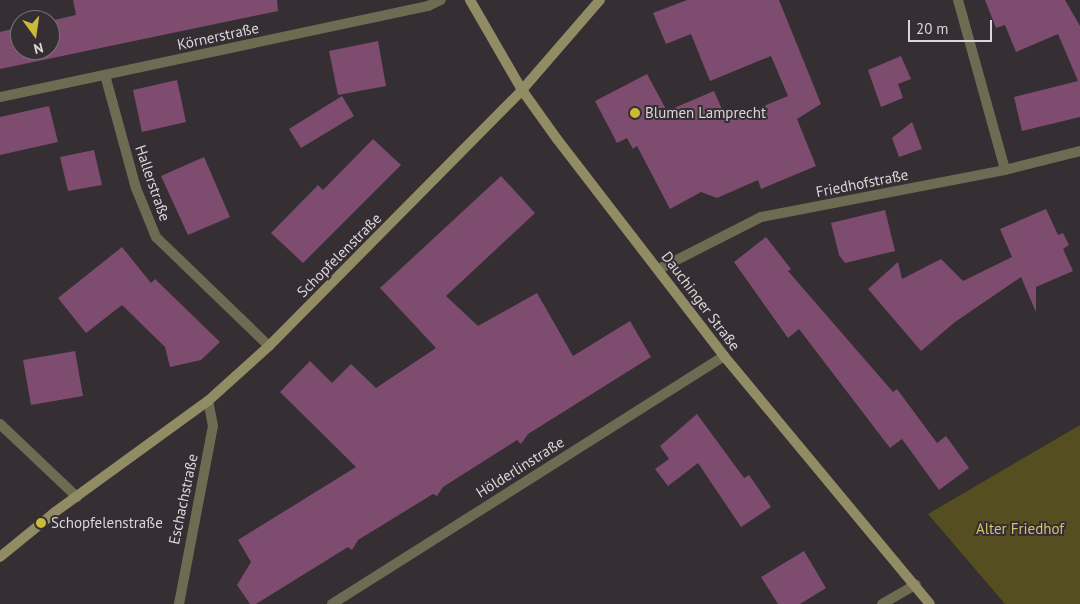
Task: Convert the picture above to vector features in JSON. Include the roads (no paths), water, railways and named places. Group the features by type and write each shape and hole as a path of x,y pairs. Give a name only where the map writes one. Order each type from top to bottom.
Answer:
{"street":[{"name":"Körnerstraße","path":"0,97 428,6 441,0"},
{"name":"Dauchinger Straße","path":"470,0 522,90 724,356 916,584 930,604"},
{"name":"Schopfelenstraße","path":"0,557 76,497 208,401 269,346 522,90 600,0"},
{"path":"958,0 1005,170"},
{"name":"Hallerstraße","path":"105,75 136,188 156,237 269,346"},
{"name":"Friedhofstraße","path":"659,269 761,217 1005,170 1080,151"},
{"name":"Hölderlinstraße","path":"332,604 724,356"},
{"name":"Eschachstraße","path":"179,604 213,426 208,401"},
{"path":"0,424 76,497"},
{"path":"882,604 916,584"}],"place":[{"name":"Blumen Lamprecht","path":"635,113"},
{"name":"Schopfelenstraße","path":"41,523"}],"park label":[{"name":"Alter Friedhof","path":"1020,529"}]}
